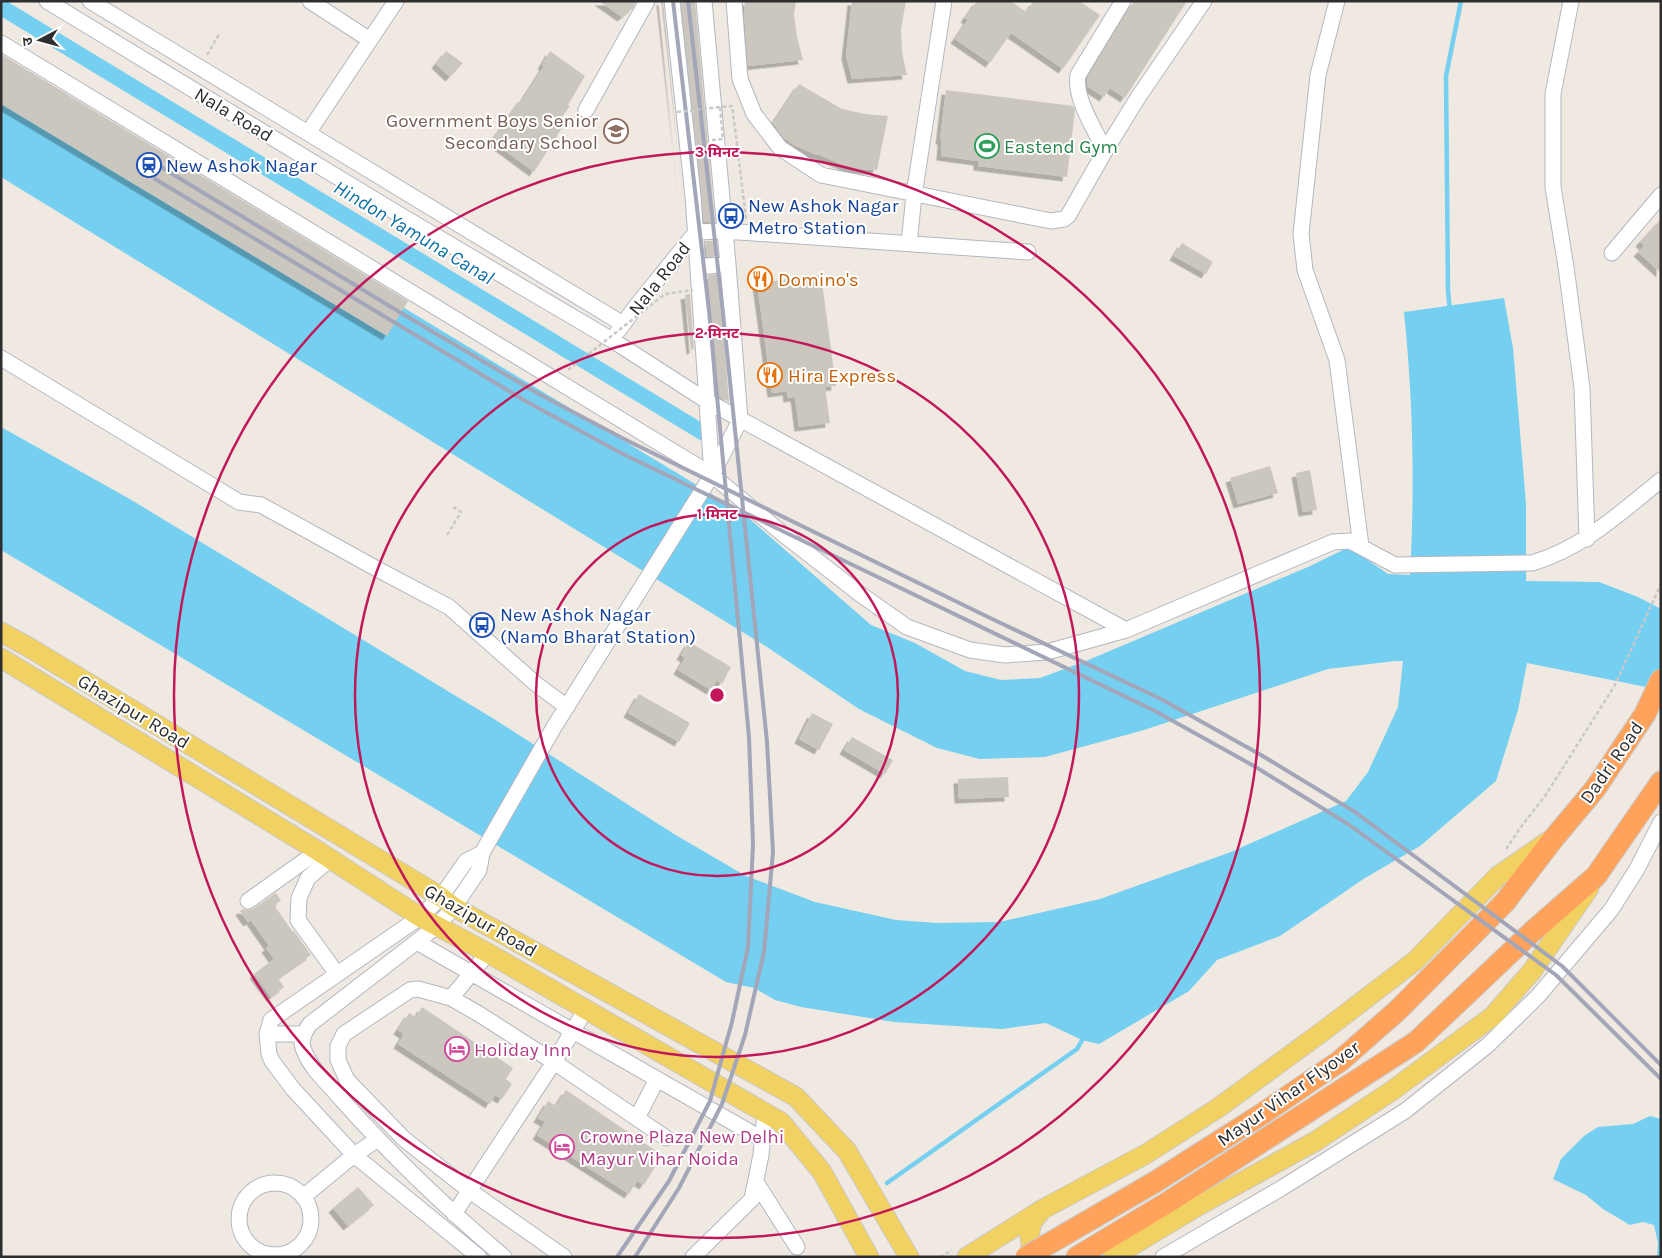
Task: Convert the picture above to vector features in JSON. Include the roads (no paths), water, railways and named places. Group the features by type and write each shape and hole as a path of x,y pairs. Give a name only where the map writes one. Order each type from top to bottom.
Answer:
{"highway":[{"name":"Dadri Road","path":"1554,838 1595,789 1645,714 1661,680"},
{"path":"1596,876 1661,782"},
{"name":"Mayur Vihar Flyover","path":"1026,1257 1155,1182 1262,1114 1340,1061 1398,1010 1505,902 1554,838"},
{"name":"Mayur Vihar Flyover","path":"1077,1257 1170,1201 1416,1042 1532,932 1596,876"}],"main road":[{"name":"Ghazipur Road","path":"1,632 451,897 796,1096 847,1151 910,1257"},
{"name":"Ghazipur Road","path":"1,658 324,855 420,917 488,953 781,1122 822,1172 870,1257"},
{"path":"961,1252 1146,1154 1218,1108 1326,1029 1415,960 1498,876 1554,838"},
{"path":"1113,1257 1198,1206 1316,1141 1393,1090 1493,1016 1532,971 1596,876"},
{"path":"1035,1257 1030,1236 1032,1223 1043,1209"}],"street":[{"name":"Nala Road","path":"47,1 612,340 696,232"},
{"path":"310,1 370,40"},
{"path":"308,133 396,1"},
{"path":"586,110 647,1"},
{"path":"672,1 696,232 707,401 709,480"},
{"path":"504,1257 454,1214 378,1139 314,1068 303,1047 303,1034 310,1024 436,926 466,862 482,853 554,728 709,480 740,420 704,1"},
{"path":"734,1 740,79 754,114 780,148 821,175 1051,221 1068,216 1105,150 1139,96 1204,1"},
{"path":"909,244 914,195 944,1"},
{"path":"1105,150 1080,98 1076,82 1078,75 1123,1"},
{"path":"1337,1 1318,75 1301,234 1305,270 1337,360 1361,546"},
{"path":"1571,1 1553,94 1553,187 1582,388 1587,539"},
{"name":"Nala Road","path":"96,3 200,68 624,324"},
{"path":"84,24 96,3"},
{"path":"1,44 709,480 783,534 852,588 908,626 970,650 1005,655 1048,652 1126,630 1333,542 1350,541 1395,565 1532,563 1552,557 1587,539 1661,480"},
{"path":"275,139 286,120"},
{"path":"1612,253 1661,195"},
{"path":"696,232 725,231 1028,252"},
{"path":"698,267 728,264"},
{"path":"612,340 740,420 1126,630"},
{"path":"1,358 239,502 261,504 378,570 449,607 536,684 567,707"},
{"path":"1163,1257 1280,1189 1405,1111 1488,1045 1538,996 1611,910 1637,869 1661,822"},
{"path":"248,901 324,855"},
{"path":"324,855 308,878 299,898 298,920 337,974"},
{"path":"451,897 271,1020 267,1034 267,1047 272,1061 293,1088 354,1155 479,1257"},
{"path":"417,942 762,1139"},
{"path":"451,998 488,953"},
{"path":"564,1257 470,1191 404,1139 347,1080 338,1060 338,1046 344,1034 410,990 418,989 451,998 554,1062 666,1138"},
{"path":"454,1214 554,1062 586,1009"},
{"path":"267,1034 303,1034"},
{"path":"637,1118 657,1079"},
{"path":"693,1257 752,1199 762,1139 764,1112"},
{"path":"303,1197 354,1155 378,1139"},
{"path":"756,1182 797,1248"},
{"path":"280,1183 293,1187 303,1197 309,1210 310,1224 299,1252 270,1255 256,1250 246,1240 240,1228 239,1213 243,1200 253,1190 265,1184 280,1183"}],"water":[{"path":"1,64 743,513 871,625 915,643 965,671 1001,680 1040,678 1086,661 1308,567 1349,547 1388,574 1410,575 1412,443 1404,312 1504,298 1513,348 1526,504 1526,581 1599,582 1638,597 1661,609 1661,690 1527,663 1518,710 1496,781 1420,846 1365,878 1280,936 1217,960 1189,991 1099,1044 1082,1040 1046,1023 1002,1029 894,1022 801,1007 775,1000 754,988 726,982 1,550 1,427 128,498 494,719 674,834 746,876 815,902 896,920 937,923 999,922 1100,899 1231,852 1346,801 1368,772 1398,707 1403,661 1328,669 1144,730 1045,757 980,759 937,748 859,709 767,647 1,177"},
{"path":"1650,1116 1661,1119 1661,1257 1657,1257 1658,1243 1654,1225 1643,1222 1630,1225 1603,1209 1586,1195 1553,1179 1561,1159 1584,1136 1598,1127 1633,1124"}],"waterway":[{"path":"1450,311 1448,291 1446,76 1461,1"},
{"name":"Hindon Yamuna Canal","path":"1,7 702,432"},
{"path":"887,1183 1077,1049 1085,1035"}],"railway":[{"path":"617,1257 669,1181 710,1101 732,1022 748,947 753,844 749,737 709,311 673,1"},
{"path":"635,1257 679,1188 722,1104 745,1035 764,952 773,852 767,742 723,313 688,1"},
{"path":"161,167 537,393 626,440 988,617 1161,699 1261,755 1355,812 1562,966 1661,1065"},
{"path":"155,179 529,403 621,453 1155,711 1254,766 1348,824 1556,975 1661,1079"}],"place":[{"name":"Government Boys Senior Secondary School","path":"616,131"},
{"name":"Eastend Gym","path":"987,146"},
{"name":"New Ashok Nagar","path":"149,165"},
{"name":"New Ashok Nagar Metro Station","path":"731,216"},
{"name":"Domino's","path":"760,279"},
{"name":"Hira Express","path":"770,375"},
{"name":"New Ashok Nagar (Namo Bharat Station)","path":"482,625"},
{"name":"Holiday Inn","path":"457,1049"},
{"name":"Crowne Plaza New Delhi Mayur Vihar Noida","path":"562,1147"}]}
